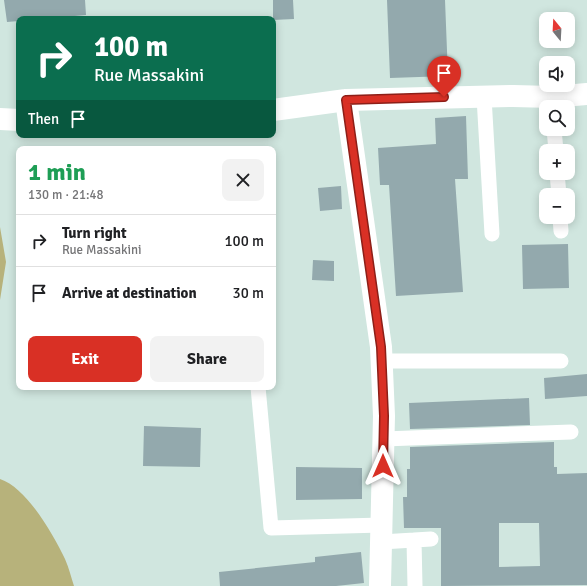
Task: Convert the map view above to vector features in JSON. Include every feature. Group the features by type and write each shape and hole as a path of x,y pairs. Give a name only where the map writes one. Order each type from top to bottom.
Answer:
{"street":[{"path":"561,100 587,94"},
{"path":"276,110 346,100 484,97 539,101"},
{"path":"346,100 381,347 384,439 380,586"},
{"path":"0,119 16,120"}],"lane":[{"path":"484,97 492,234"},
{"path":"381,361 561,361"},
{"path":"258,390 271,528 382,533 414,540 431,539"},
{"path":"384,439 571,432"},
{"path":"414,540 415,586"}],"shaded area":[{"path":"0,227 6,262 0,300"},
{"path":"0,479 10,484 20,492 38,513 54,537 65,559 74,586 0,586"}],"building":[{"path":"4,0 85,0 86,15 16,16 16,21 7,22"},
{"path":"273,0 293,0 294,19 276,20 276,16 273,16"},
{"path":"387,0 445,0 448,76 390,78"},
{"path":"466,116 468,179 455,179 463,292 396,296 389,185 380,185 378,148 436,144 435,118"},
{"path":"341,186 342,209 320,211 318,188"},
{"path":"568,244 569,288 523,289 522,245"},
{"path":"313,260 334,261 334,281 312,280"},
{"path":"587,374 587,396 545,399 544,378"},
{"path":"529,398 530,425 410,429 409,403"},
{"path":"144,426 201,428 200,467 143,466"},
{"path":"554,442 554,467 557,467 557,474 587,473 587,585 441,586 441,528 404,528 403,497 407,497 407,469 410,469 410,447","holes":["499,523 539,523 540,566 499,567"]},
{"path":"296,467 362,468 362,499 296,500"},
{"path":"361,552 364,583 336,586 220,586 219,572 315,562 315,557"}],"route":[{"path":"383,466 384,416 381,347 346,100 444,97"}]}
